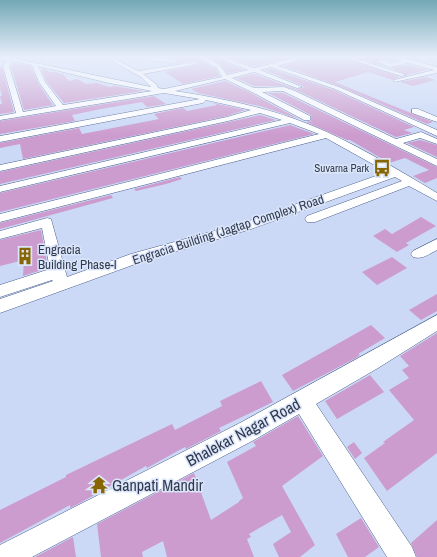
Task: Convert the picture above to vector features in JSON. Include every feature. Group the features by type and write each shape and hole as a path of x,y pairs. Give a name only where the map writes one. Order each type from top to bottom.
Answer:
{"street":[{"path":"11,83 20,114"},
{"path":"43,83 61,108"},
{"path":"123,83 154,89 164,95 205,83"},
{"path":"151,83 155,86 154,89"},
{"path":"238,83 312,121"},
{"path":"259,83 272,87 296,86"},
{"path":"288,83 315,94"},
{"path":"322,83 337,88 437,133"},
{"path":"253,90 284,89 293,92 437,163"},
{"path":"0,118 61,108 106,98 188,95 241,106 291,120 346,144 437,198"},
{"path":"0,139 212,100"},
{"path":"222,111 241,106"},
{"path":"0,168 259,111"},
{"path":"415,111 437,120"},
{"path":"0,188 291,120"},
{"path":"0,218 327,135"},
{"path":"396,142 405,136 421,135 437,142"},
{"name":"Engracia Building (Jagtap Complex) Road","path":"0,306 60,279 247,226 395,173"},
{"path":"311,219 409,182"},
{"path":"0,235 47,222 60,279 0,291"},
{"path":"418,254 437,244"},
{"name":"Bhalekar Nagar Road","path":"4,557 246,432 371,362 437,322"},
{"path":"302,400 402,557"}],"building":[{"path":"0,83 6,83 14,112 0,114 0,104 2,104 0,96 2,96"},
{"path":"16,83 38,83 53,105 24,110"},
{"path":"48,83 97,83 110,87 115,86 143,91 64,103"},
{"path":"217,83 229,83 299,119 260,106 198,93 191,89"},
{"path":"247,83 279,83 296,89 303,88 303,86 296,83 313,83 334,90 414,127 404,130 412,133 396,137 296,90 284,86 254,86"},
{"path":"331,83 337,83 433,122 427,124"},
{"path":"403,83 424,83 413,86"},
{"path":"268,93 283,93 437,167 437,178 425,183 413,176 429,170 405,158 389,163 350,140 306,122 311,121 311,115"},
{"path":"154,96 166,104 147,107 142,102 101,109 72,115 75,121 0,134 0,121"},
{"path":"213,103 245,110 227,116 23,159 20,144 0,148 0,143 79,128 82,134 159,119 154,114 183,108 187,111 217,105"},
{"path":"260,115 276,120 0,184 0,172"},
{"path":"290,125 314,134 0,212 0,193"},
{"path":"420,140 437,145 437,157 407,143"},
{"path":"180,177 182,179 166,184 136,191 134,189"},
{"path":"111,195 113,198 0,229 0,223"},
{"path":"421,217 436,226 406,243 409,245 397,252 373,236 385,229 392,234"},
{"name":"Engracia Building Phase-I","path":"41,230 48,268 23,276 24,260 0,266 0,240"},
{"path":"392,257 407,268 377,285 362,272"},
{"path":"437,294 437,311 421,320 409,310"},
{"path":"371,325 385,338 358,354 360,355 356,358 293,391 282,375"},
{"path":"437,333 437,453 387,491 364,458 385,443 383,442 414,420 389,390 409,378 402,370 409,366 400,356"},
{"path":"370,375 384,392 337,419 325,401"},
{"path":"261,381 273,402 219,428 221,431 186,449 185,447 147,468 146,466 80,503 70,508 70,505 0,543 0,510 66,477 66,475 172,424 175,430 222,406 220,401"},
{"path":"298,416 323,456 282,486 315,545 300,557 279,557 273,544 291,532 282,515 249,534 251,537 247,539 254,557 167,557 163,541 142,552 143,557 101,557 97,524 194,473 211,520 239,502 243,498 227,462 256,446 253,442"},
{"path":"354,442 362,453 355,459 347,447"},
{"path":"361,518 379,547 365,557 348,557 336,534"},
{"path":"437,520 437,557 417,557 411,543"},
{"path":"73,537 76,557 35,557"}],"place":[{"name":"Suvarna Park","path":"382,168"},
{"name":"Engracia Building Phase-I","path":"25,256"},
{"name":"Ganpati Mandir","path":"99,485"}]}
